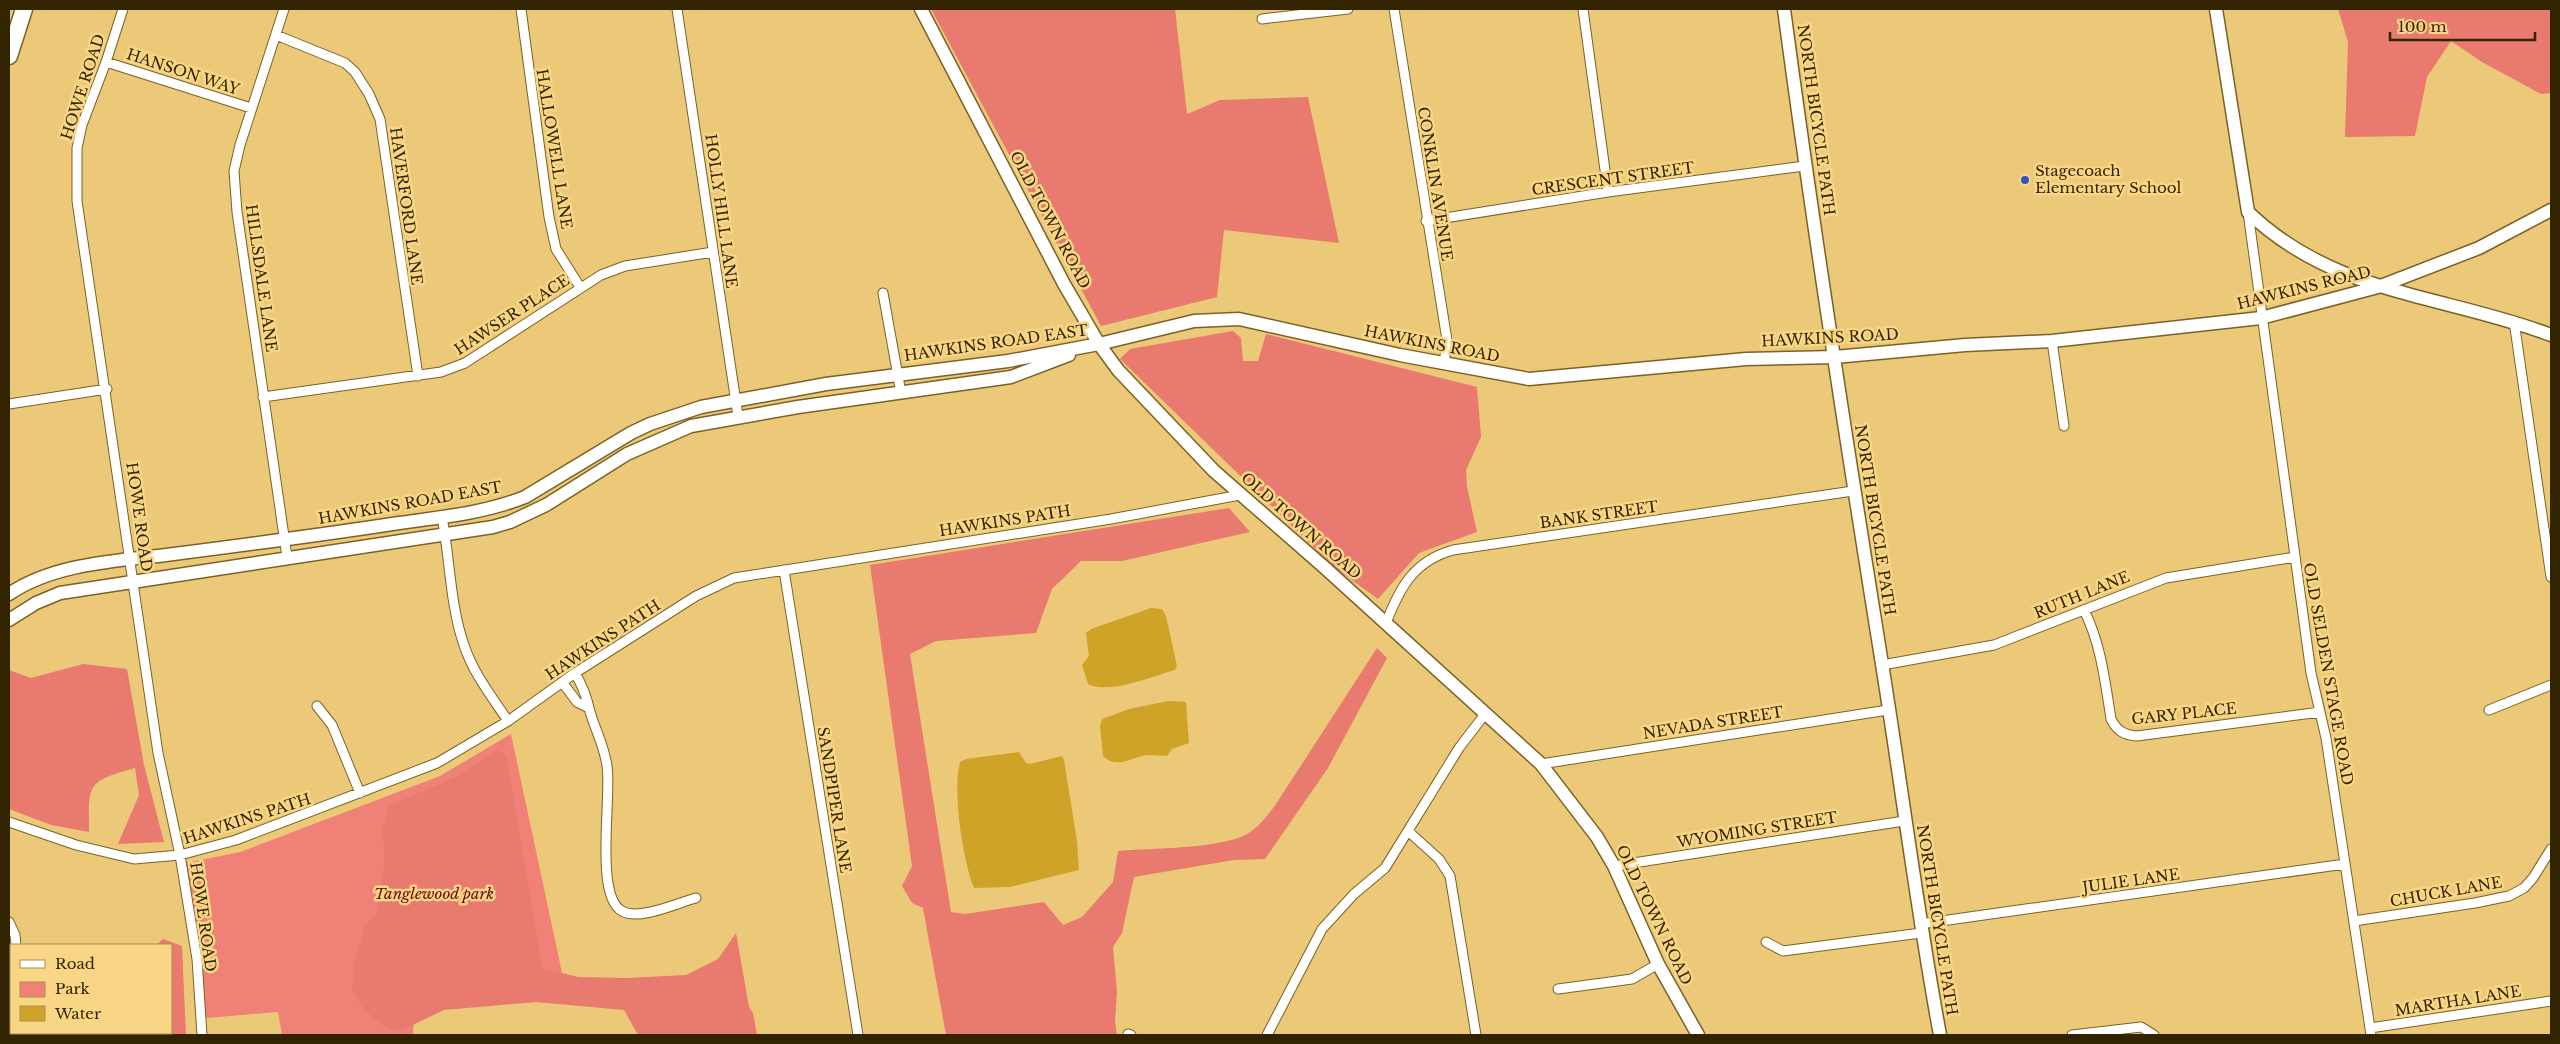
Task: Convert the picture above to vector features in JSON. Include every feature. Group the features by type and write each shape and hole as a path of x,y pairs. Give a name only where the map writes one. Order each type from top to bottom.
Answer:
{"highway":[{"path":"9,56 24,9"}],"street":[{"name":"HOWE ROAD","path":"123,9 106,62 82,125 77,148 77,201 107,389 158,753 180,855 197,959 202,1035"},
{"name":"HILLSDALE LANE","path":"284,9 251,108 234,170 237,212 288,557"},
{"name":"HALLOWELL LANE","path":"521,9 549,217 556,249 580,287"},
{"name":"HOLLY HILL LANE","path":"677,9 738,416"},
{"name":"OLD TOWN ROAD","path":"921,9 1064,284 1099,344 1136,391 1240,495 1541,764 1597,837 1614,866 1658,964 1698,1035"},
{"path":"1262,19 1348,9"},
{"name":"CONKLIN AVENUE","path":"1394,9 1426,221 1447,340 1444,364"},
{"path":"1583,9 1608,192"},
{"name":"NORTH BICYCLE PATH","path":"1784,9 1804,166 1835,357 1853,491 1882,666 1920,928 1940,1035"},
{"path":"2216,9 2248,212 2268,231 2304,256 2326,267 2378,287 2514,321 2551,336"},
{"name":"HAVERFORD LANE","path":"276,34 345,63 355,72 369,94 380,119 418,376"},
{"name":"HANSON WAY","path":"106,62 251,108"},
{"name":"CRESCENT STREET","path":"1426,221 1608,192 1804,166"},
{"name":"HAWKINS ROAD","path":"1099,344 1194,321 1238,319 1444,364 1529,379 1746,359 1835,357 1965,345 2052,341 2261,318 2378,287 2479,248 2551,210"},
{"name":"OLD SELDEN STAGE ROAD","path":"2248,212 2294,558 2311,672 2326,738 2370,1032"},
{"name":"HAWSER PLACE","path":"263,397 441,372 465,363 601,275 625,266 713,252"},
{"path":"883,293 900,393"},
{"path":"2514,321 2551,577"},
{"path":"2052,341 2064,426"},
{"name":"HAWKINS ROAD EAST","path":"9,594 36,579 56,573 130,559 284,540 492,508 516,501 650,424 683,412 735,400 896,374 1008,360 1099,344"},
{"name":"HAWKINS ROAD EAST","path":"9,620 36,603 60,593 288,557 445,536 510,522 564,495 627,454 691,426 738,416 1011,377 1099,344"},
{"path":"9,404 107,389"},
{"name":"BANK STREET","path":"1386,624 1408,580 1421,563 1436,554 1853,491"},
{"name":"HAWKINS PATH","path":"9,822 76,845 134,859 180,855 236,840 437,763 508,721 575,673 696,596 734,578 1111,519 1240,495"},
{"path":"442,517 456,621 464,647 480,679 508,721"},
{"name":"RUTH LANE","path":"1882,666 1994,645 2166,578 2294,558"},
{"name":"SANDPIPER LANE","path":"784,570 858,1035"},
{"name":"GARY PLACE","path":"2084,610 2095,632 2111,719 2114,726 2123,733 2137,736 2320,712"},
{"path":"575,673 587,695 589,708 602,739 608,768 606,853 612,898 620,911 630,914 646,914 696,898"},
{"path":"562,682 577,702 589,708"},
{"path":"2489,710 2551,685"},
{"path":"317,706 332,725 360,793"},
{"name":"NEVADA STREET","path":"1541,764 1888,710"},
{"path":"1267,1035 1322,929 1354,894 1385,868 1409,832 1459,748 1485,714"},
{"name":"WYOMING STREET","path":"1614,866 1904,821"},
{"path":"1409,832 1439,858 1450,876 1476,1035"},
{"name":"CHUCK LANE","path":"2354,921 2509,896 2524,888 2533,878 2551,849"},
{"name":"JULIE LANE","path":"1766,942 1783,951 1920,928 2345,864"},
{"path":"9,922 15,935 16,944"},
{"path":"1558,989 1632,978 1658,964"},
{"name":"MARTHA LANE","path":"2370,1032 2551,1001"},
{"path":"2072,1035 2142,1027 2154,1035"}],"green space":[{"path":"931,9 1175,9 1187,114 1220,100 1308,97 1339,243 1224,230 1217,297 1101,326"},
{"path":"2338,9 2551,9 2551,93 2541,94 2482,62 2451,41 2427,77 2415,136 2345,137 2348,42"},
{"path":"1233,331 1241,338 1243,361 1258,361 1266,334 1477,387 1481,437 1466,470 1467,487 1477,532 1419,553 1378,599 1335,568 1120,359 1130,349"},
{"path":"1229,508 1250,532 1122,561 1081,561 1052,589 1036,633 936,641 910,654 951,912 965,914 1044,902 1063,925 1082,917 1113,882 1118,851 1220,843 1247,834 1255,828 1276,804 1377,648 1387,658 1328,768 1265,859 1234,860 1134,877 1122,933 1113,947 1117,992 1115,1022 1117,1035 946,1035 923,908 912,903 902,886 912,866 870,565"},
{"path":"83,664 127,669 144,765 164,842 118,844 139,795 135,768 107,777 99,781 94,787 89,803 89,832 51,825 9,809 9,670 31,678"},
{"name":"Tanglewood park","path":"511,734 567,996 415,1005 413,1035 282,1035 278,1012 206,1018 186,863 240,852 440,776"},
{"path":"497,750 506,756 542,968 578,977 627,978 686,975 718,959 736,933 749,1007 753,1013 757,1035 638,1035 624,1010 536,1002 444,1010 400,1031 388,1028 364,1010 352,991 354,963 364,929 376,913 385,859 382,829 389,806 458,776"},
{"path":"163,939 182,946 186,1035 72,1035 172,1034 172,944 157,944"}],"water":[{"path":"1151,608 1162,609 1166,616 1177,666 1175,670 1119,686 1097,687 1088,684 1082,665 1089,656 1086,633 1091,629"},
{"path":"1168,701 1186,702 1189,743 1172,749 1167,756 1145,755 1127,761 1112,762 1103,756 1100,726 1102,719 1129,709"},
{"path":"1019,752 1026,763 1030,764 1062,756 1077,841 1079,870 1010,887 974,888 966,861 960,826 957,790 960,762 966,759"}],"place":[{"name":"Stagecoach Elementary School","path":"2025,180"}]}
